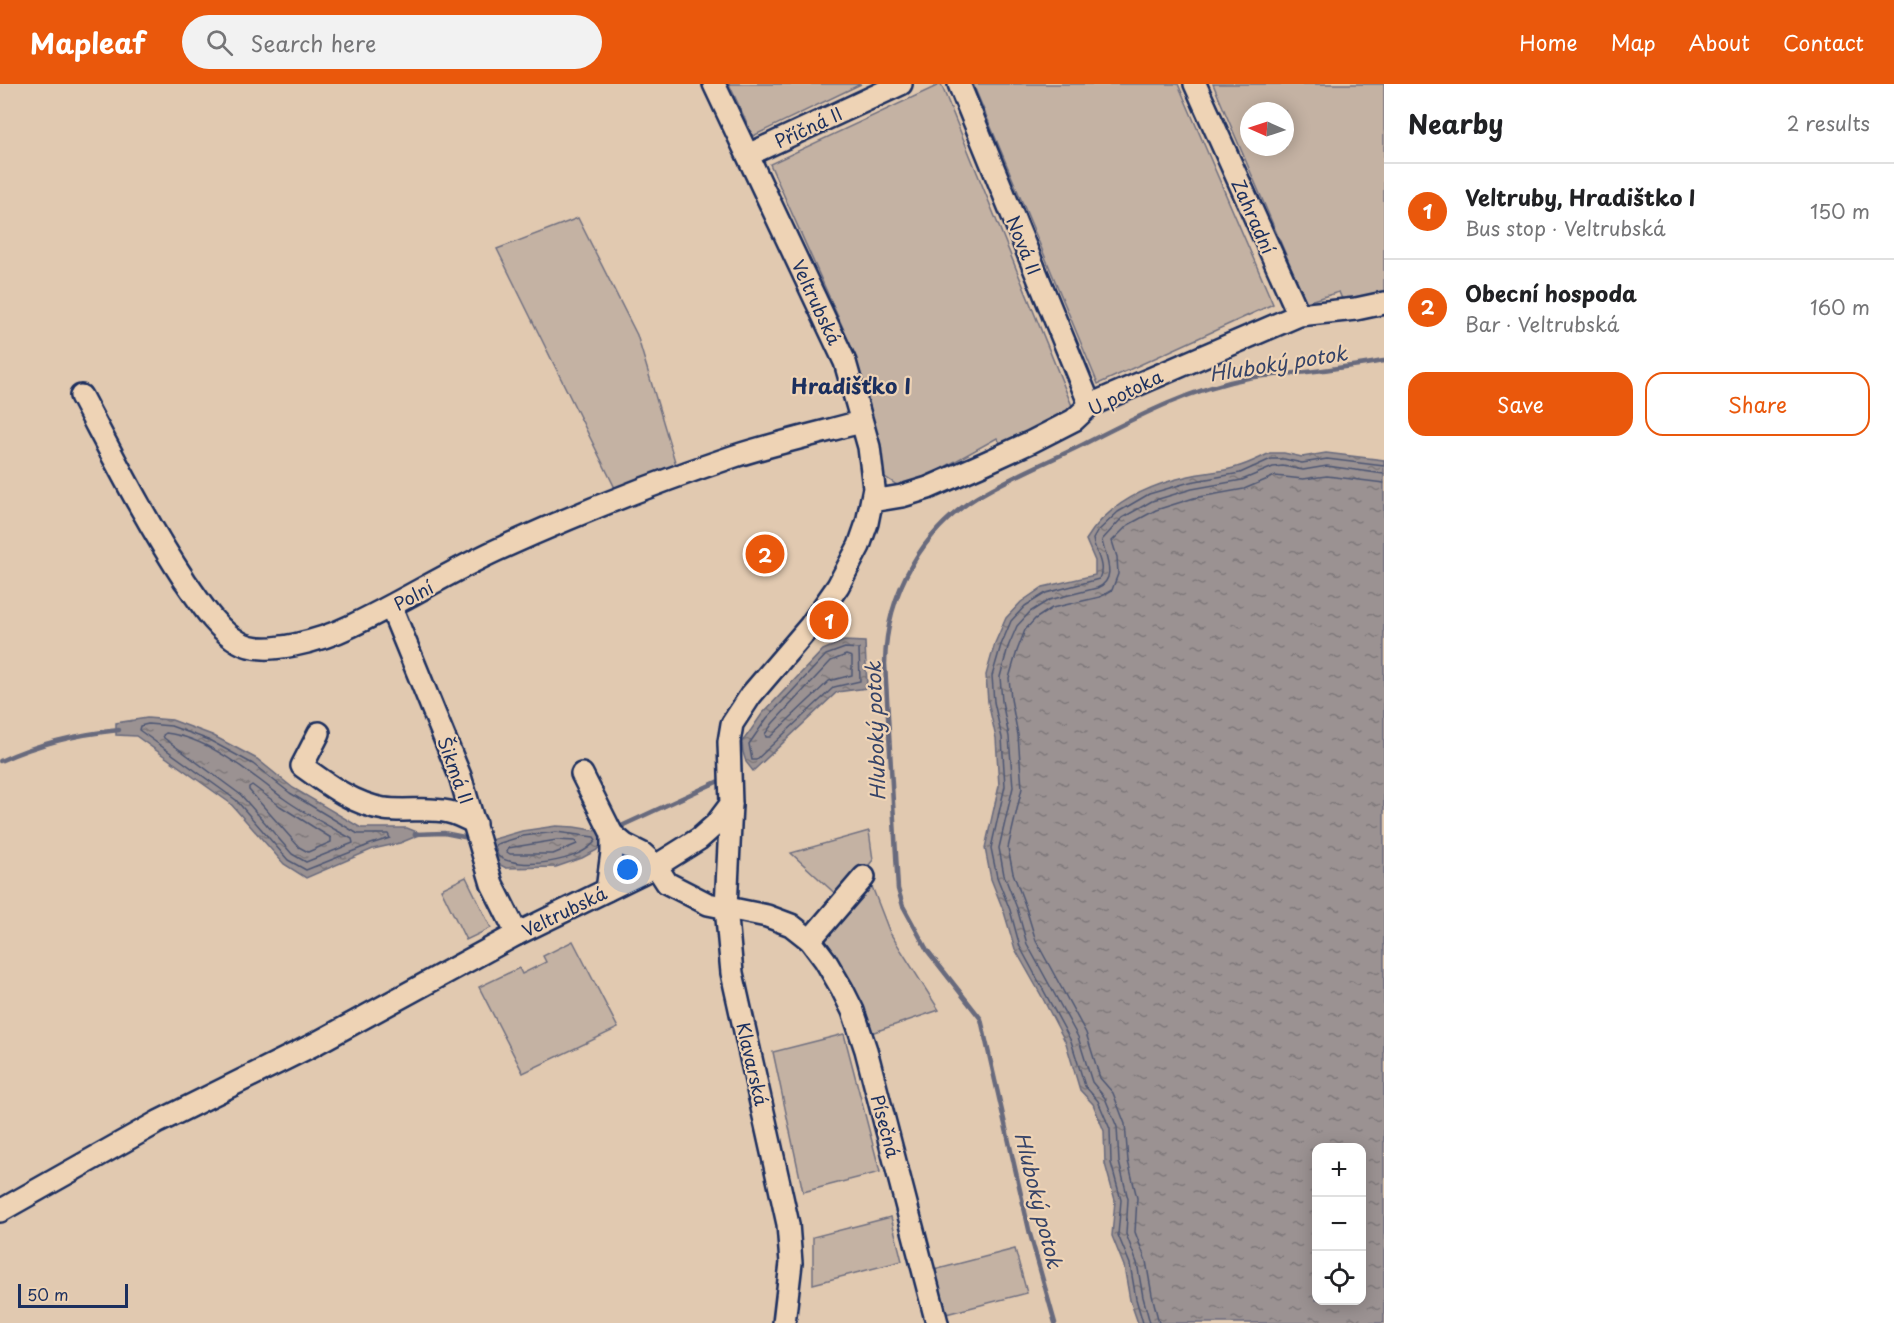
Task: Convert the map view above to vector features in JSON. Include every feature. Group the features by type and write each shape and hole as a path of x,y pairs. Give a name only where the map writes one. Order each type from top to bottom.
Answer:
{"street":[{"name":"Veltrubská","path":"0,1211 158,1122 313,1045 517,934 656,866 699,839 716,824 731,804 729,741 732,724 751,695 810,626 838,586 859,546 874,488 869,447 845,362 714,84"},
{"name":"Příčná II","path":"748,155 901,84"},
{"name":"Nová II","path":"959,84 1089,405"},
{"name":"Zahradní","path":"1195,84 1299,315"},
{"name":"U potoka","path":"872,501 902,496 928,488 1074,420 1089,405 1299,315 1356,309 1384,303"},
{"name":"Polní","path":"81,396 161,544 213,619 241,644 259,649 274,649 344,629 391,608 494,552 621,496 737,456 861,422"},
{"name":"Šikmá II","path":"391,608 460,776 492,884 517,934"},
{"path":"319,734 302,766 344,794 384,809 427,809 451,812 475,823"},
{"path":"582,774 612,834 607,890"},
{"name":"Klavarská","path":"731,804 726,907 732,973 788,1224 791,1263 784,1323"},
{"name":"Písečná","path":"612,834 625,845 643,854 656,866 667,883 708,904 767,916 791,925 810,940 825,960 853,1011 866,1050 937,1323"},
{"path":"810,940 864,877"}],"shaded area":[{"path":"729,84 861,84 753,136"},
{"path":"941,84 1072,406 1064,416 1002,446 997,438 916,483 897,485 885,477 881,470 850,358 855,355 770,164"},
{"path":"973,84 1178,84 1273,304 1098,384"},
{"path":"1213,84 1384,84 1384,296 1345,306 1339,292 1306,302 1244,156 1294,156 1294,102 1240,102 1240,147"},
{"path":"578,218 637,335 676,465 615,488 497,249"},
{"path":"869,831 873,860 841,899 791,853"},
{"path":"466,877 491,928 466,940 441,889"},
{"path":"871,884 890,933 939,1010 871,1033 844,971 821,938"},
{"path":"573,941 618,1028 523,1073 479,987 519,968 522,974 546,962 543,956"},
{"path":"844,1034 880,1172 803,1192 773,1052"},
{"path":"891,1217 902,1261 813,1284 813,1237"},
{"path":"1015,1249 1027,1293 946,1314 934,1270"}],"water":[{"path":"1270,453 1302,457 1326,453 1384,460 1384,1323 1138,1323 1130,1300 1124,1266 1112,1236 1115,1200 1105,1164 1104,1131 1093,1104 1080,1090 1066,1043 1015,949 991,879 985,848 999,786 996,738 988,702 986,675 995,643 1006,618 1021,602 1043,587 1095,575 1095,561 1086,540 1095,527 1118,506 1145,490 1174,480 1234,468"},
{"path":"844,641 865,642 867,688 837,692 753,771 746,762 742,742 762,714 823,650"},
{"path":"147,718 172,720 212,735 257,759 293,788 361,828 407,828 422,834 400,843 373,849 306,878 284,864 230,803 136,736 116,735 116,723"},
{"path":"556,826 604,832 605,839 597,850 556,867 506,868 493,861 487,841 522,831"}],"waterway":[{"name":"Hluboký potok","path":"1055,1323 1030,1234 981,1019 927,950 903,906 898,889 885,664 892,612 912,564 944,523 964,506 1010,479 1144,414 1205,389 1248,378 1384,361"},
{"path":"0,761 58,741 119,730"},
{"path":"617,828 721,780"},
{"path":"415,834 444,833 469,838"}],"place":[{"name":"Obecní hospoda","path":"765,554"},
{"name":"Veltruby, Hradištko I","path":"829,620"}],"district":[{"name":"Hradišťko I","path":"851,385"}]}
